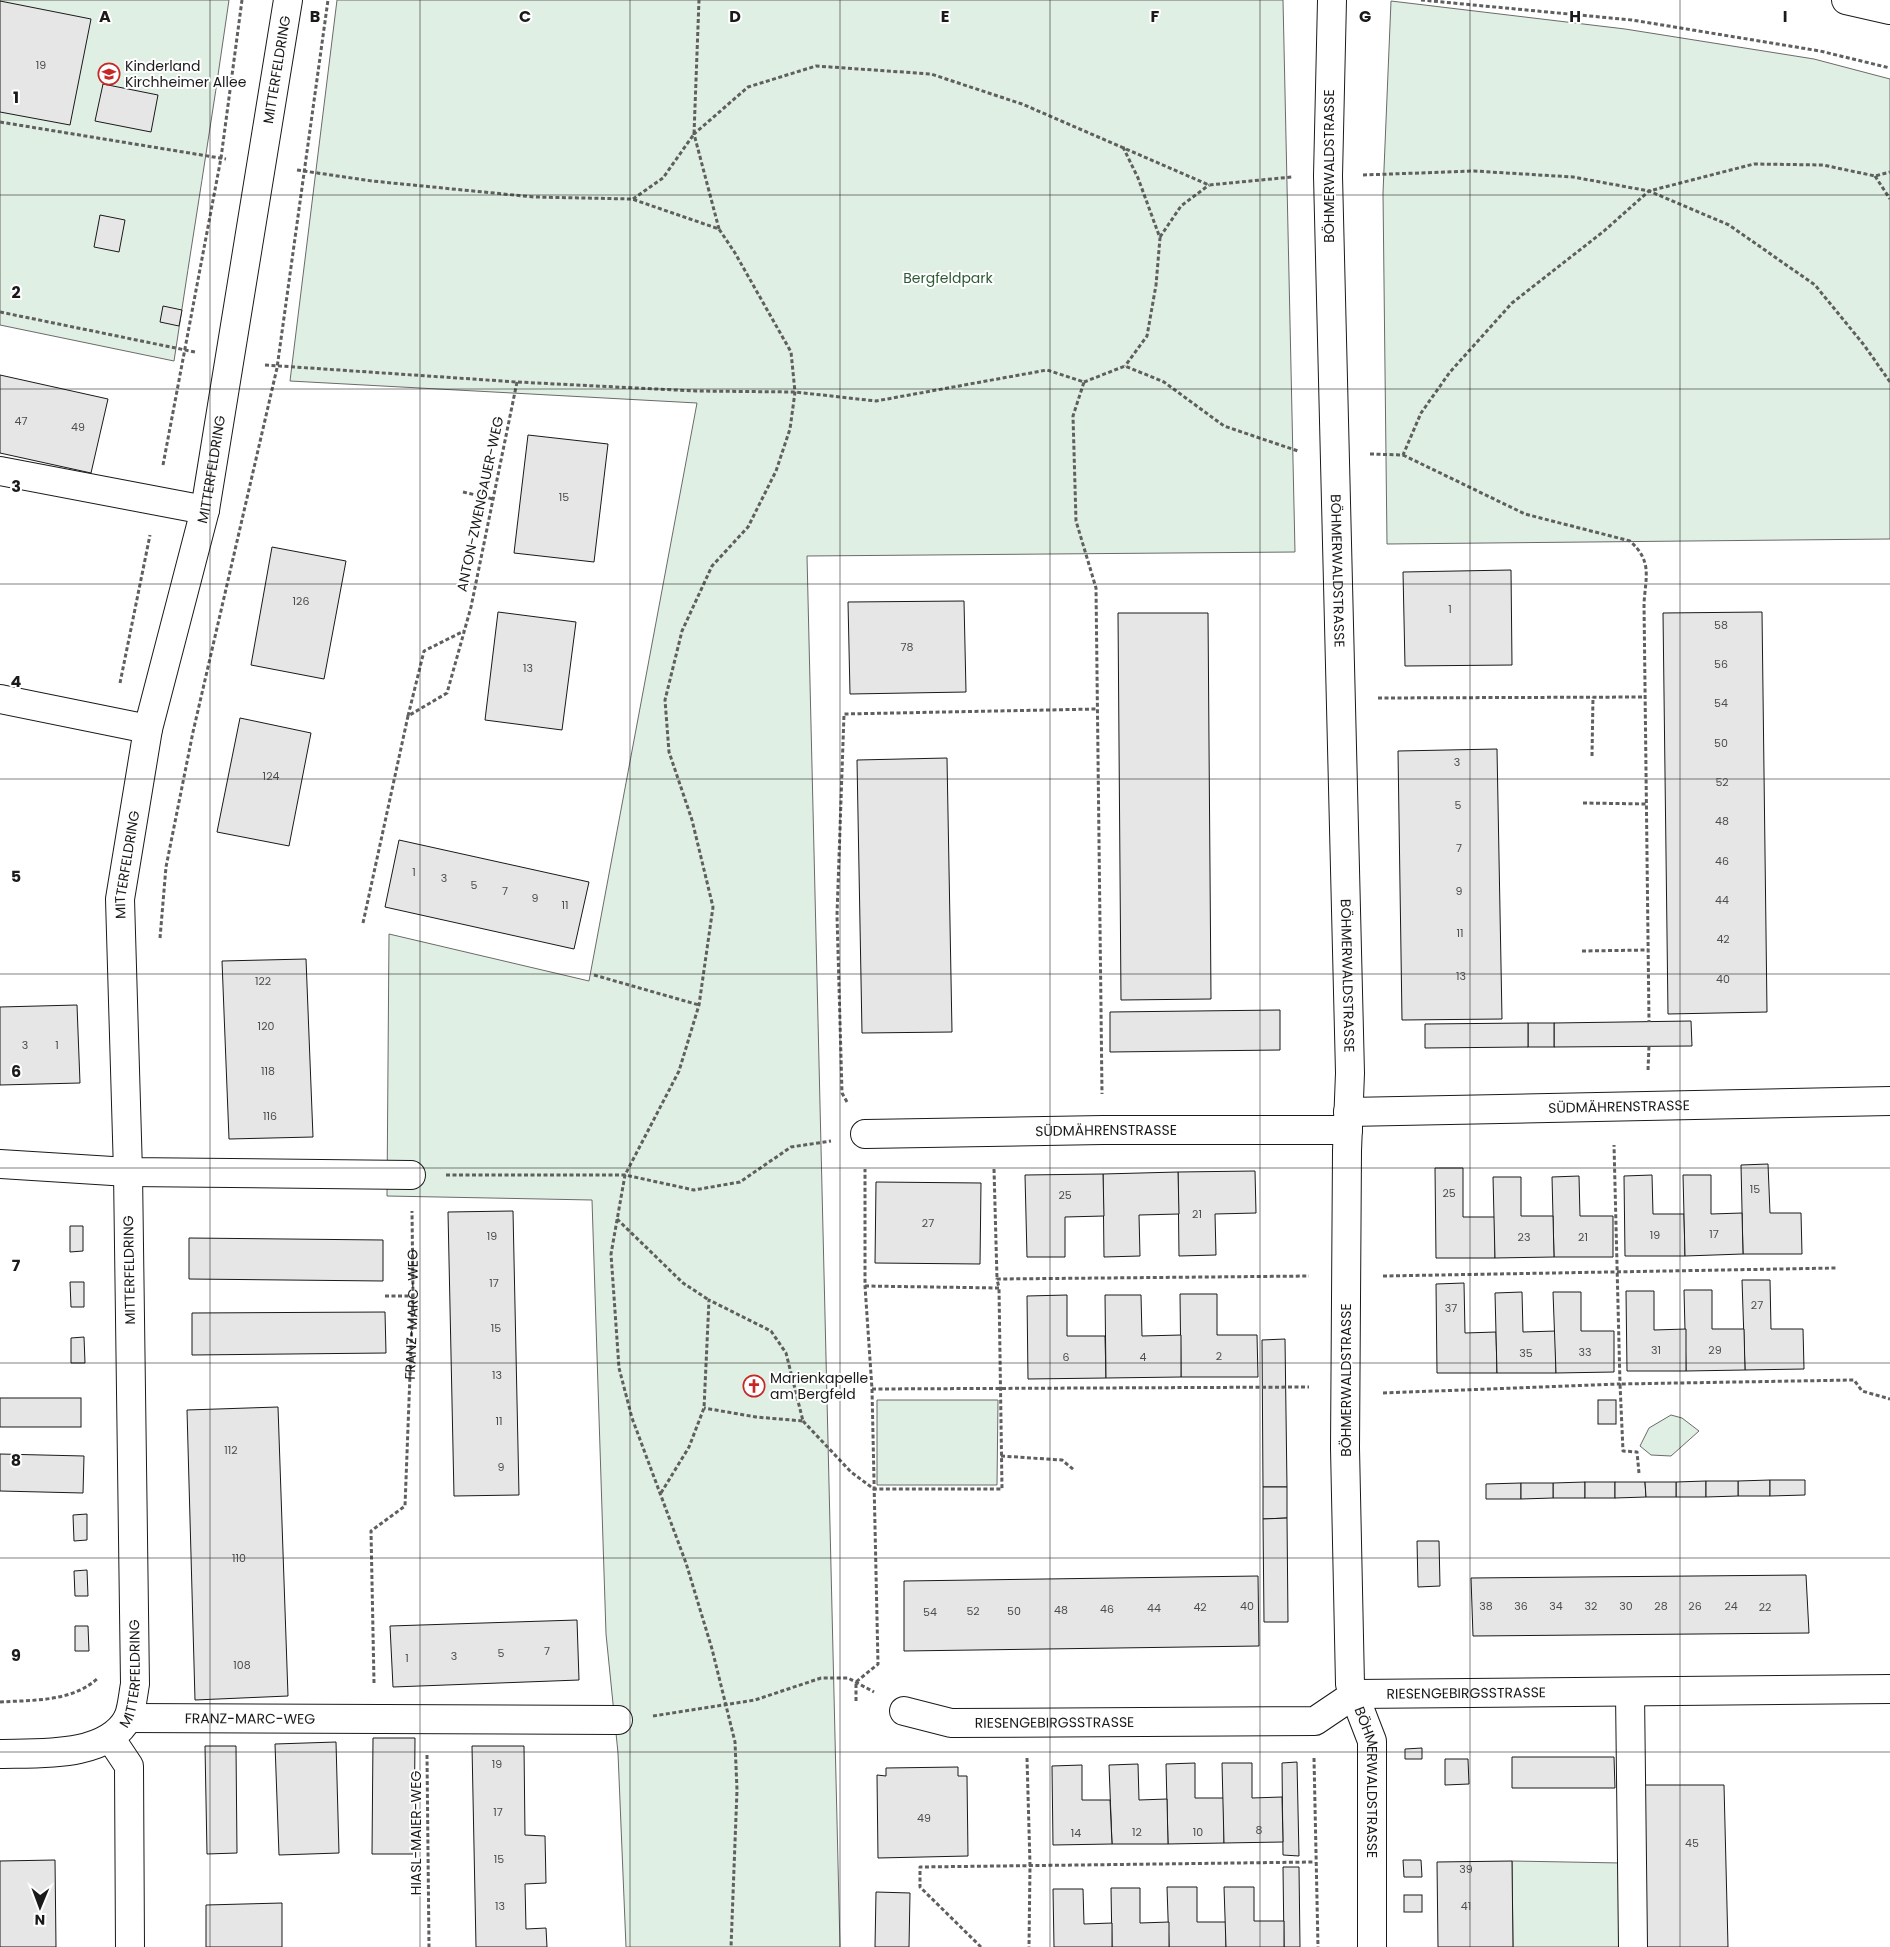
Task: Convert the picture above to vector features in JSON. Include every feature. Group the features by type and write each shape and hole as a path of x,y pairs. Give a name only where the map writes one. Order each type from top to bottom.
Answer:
{"street":[{"name":"MITTERFELDRING","path":"0,1754 68,1751 111,1739 128,1718 135,1684 128,1172 120,899 148,729 205,510 288,0"},
{"name":"BÖHMERWALDSTRASSE","path":"1332,0 1328,176 1349,1046 1345,1448 1350,1684 1372,1741 1372,1947"},
{"path":"1846,0 1890,10"},
{"path":"0,471 205,510"},
{"path":"0,698 148,729"},
{"name":"SÜDMÄHRENSTRASSE","path":"865,1134 1103,1130 1890,1101"},
{"path":"0,1164 128,1172 411,1175"},
{"name":"RIESENGEBIRGSSTRASSE","path":"904,1711 951,1723 1315,1721 1355,1694 1890,1689"},
{"path":"1630,1692 1634,1947"},
{"name":"FRANZ-MARC-WEG","path":"128,1718 618,1720"},
{"name":"MITTERFELDRING","path":"111,1739 128,1766 130,1947"}],"path":[{"path":"160,945 166,867 193,732 277,368 328,0"},
{"path":"699,0 694,134 719,229 735,253 791,352 795,392 790,429 776,471 748,527 712,566 708,574 682,631 665,700 669,752 692,820 714,907 699,1005 679,1071 625,1174 611,1254 619,1368 632,1418 686,1563 712,1649 735,1742 738,1790 736,1874 731,1947"},
{"path":"1421,0 1632,20 1820,51 1890,68"},
{"path":"632,199 663,178 694,134 748,87 816,66 931,74 1022,104 1123,146 1168,169 1209,185 1328,176 1474,171 1573,177 1649,191 1730,225 1815,285 1864,345 1890,382"},
{"path":"0,122 372,181 534,197 632,199 719,229"},
{"path":"0,312 277,368 696,391 795,392 876,401 1048,370 1084,382 1125,366 1147,336 1156,285 1160,238 1138,178 1123,146"},
{"path":"1403,455 1421,413 1450,372 1512,303 1604,231 1649,191 1754,164 1823,165 1875,176 1890,172"},
{"path":"1875,176 1890,199"},
{"path":"1160,238 1182,206 1209,185"},
{"path":"1125,366 1164,382 1224,426 1334,460 1374,453 1403,455 1525,514 1630,541 1642,552 1646,564 1646,804 1649,1022"},
{"name":"ANTON-ZWENGAUER-WEG","path":"408,716 447,693 464,630 517,382"},
{"path":"1084,382 1073,416 1076,521 1096,588 1103,1130"},
{"path":"463,492 493,498"},
{"path":"363,923 424,651 464,630"},
{"path":"1592,756 1593,697"},
{"path":"1378,698 1646,697"},
{"path":"856,1682 878,1664 872,1389 865,1286 865,1134 842,1093 837,915 844,714 1098,709"},
{"path":"1583,803 1646,804"},
{"path":"1582,951 1648,950"},
{"path":"594,974 699,1005"},
{"path":"1648,1074 1649,1046"},
{"path":"617,1219 683,1283 709,1300 771,1331 786,1353 803,1421 851,1472 874,1489 1002,1489 999,1288 997,1279 993,1133"},
{"path":"411,1175 625,1174 694,1190 740,1182 792,1146 865,1134"},
{"path":"1614,1146 1620,1384 1624,1451 1637,1452 1639,1473"},
{"name":"FRANZ-MARC-WEG","path":"374,1719 371,1531 405,1506 413,1296 411,1175"},
{"path":"1383,1276 1836,1268"},
{"path":"997,1279 1310,1276"},
{"path":"865,1286 999,1288"},
{"path":"385,1296 413,1296"},
{"path":"660,1493 688,1447 704,1408 709,1300"},
{"path":"1382,1393 1620,1384 1854,1380 1862,1391 1890,1398"},
{"path":"872,1389 1311,1387"},
{"path":"704,1408 756,1417 803,1421"},
{"path":"1001,1456 1062,1460 1074,1470"},
{"path":"618,1720 725,1706 755,1700 821,1678 848,1678 904,1711"},
{"path":"856,1682 856,1700"},
{"name":"HIASL-MAIER-WEG","path":"427,1719 429,1947"},
{"path":"1026,1722 1030,1865 1029,1947"},
{"path":"1314,1751 1318,1947"},
{"path":"981,1947 920,1887 920,1867 1315,1862"}],"green space":[{"name":"Kinderland Kirchheimer Allee","path":"0,0 229,0 174,361 0,325"},
{"name":"Bergfeldpark","path":"337,0 1283,0 1295,552 807,556 840,1947 626,1947 618,1753 606,1634 592,1200 387,1196 389,934 589,981 697,403 290,381"},
{"path":"1391,1 1625,29 1814,59 1890,79 1890,539 1387,544 1383,193"},
{"path":"877,1400 998,1400 997,1485 877,1485"},
{"path":"1671,1415 1682,1418 1699,1431 1671,1456 1651,1455 1640,1446 1649,1428"},
{"path":"1512,1861 1621,1863 1621,1947 1513,1947"}],"building":[{"path":"0,1 91,19 70,125 0,112"},
{"path":"103,84 158,95 151,132 95,121"},
{"path":"100,215 125,220 119,252 94,247"},
{"path":"163,306 182,310 179,326 160,322"},
{"path":"0,375 108,399 91,473 0,453"},
{"path":"528,435 608,444 594,562 514,553"},
{"path":"272,547 346,561 324,679 251,665"},
{"path":"1511,570 1512,665 1405,666 1403,572"},
{"path":"964,601 966,692 850,694 848,602"},
{"path":"498,612 576,622 562,730 485,720"},
{"path":"1762,612 1767,1012 1668,1014 1663,613"},
{"path":"1118,613 1208,613 1211,999 1121,1000"},
{"path":"240,718 311,733 289,846 217,832"},
{"path":"1497,749 1502,1019 1402,1020 1398,751"},
{"path":"947,758 952,1032 862,1033 857,760"},
{"path":"399,840 589,882 574,949 385,907"},
{"path":"306,959 313,1137 229,1139 222,961"},
{"path":"77,1005 80,1083 0,1085 0,1007"},
{"path":"1280,1010 1280,1050 1110,1052 1110,1012"},
{"path":"1691,1021 1692,1046 1554,1047 1554,1023"},
{"path":"1528,1023 1554,1023 1554,1047 1528,1047"},
{"path":"1528,1023 1528,1047 1425,1048 1425,1024"},
{"path":"1768,1164 1770,1213 1801,1213 1802,1254 1743,1254 1741,1165"},
{"path":"1435,1168 1463,1168 1463,1217 1495,1217 1495,1258 1436,1258"},
{"path":"1255,1171 1256,1213 1215,1214 1216,1255 1179,1256 1178,1172"},
{"path":"1178,1172 1179,1214 1139,1215 1140,1256 1104,1257 1103,1174"},
{"path":"1103,1174 1104,1216 1065,1217 1065,1257 1027,1257 1025,1175"},
{"path":"1652,1175 1653,1214 1684,1214 1685,1256 1625,1256 1624,1176"},
{"path":"1683,1175 1711,1175 1711,1214 1742,1213 1743,1254 1685,1256"},
{"path":"1579,1176 1580,1216 1613,1216 1613,1257 1554,1257 1552,1177"},
{"path":"1493,1177 1521,1177 1521,1216 1553,1216 1554,1257 1495,1258"},
{"path":"876,1182 981,1183 980,1264 875,1263"},
{"path":"513,1211 519,1495 454,1496 448,1212"},
{"path":"70,1226 83,1226 83,1251 70,1252"},
{"path":"189,1238 383,1240 383,1281 189,1279"},
{"path":"1742,1280 1770,1280 1771,1329 1803,1329 1804,1369 1745,1370"},
{"path":"70,1282 84,1282 84,1307 71,1307"},
{"path":"1464,1283 1465,1333 1496,1332 1497,1373 1437,1373 1436,1284"},
{"path":"1684,1290 1712,1290 1712,1329 1744,1329 1745,1370 1686,1371"},
{"path":"1626,1291 1654,1291 1654,1330 1686,1329 1686,1371 1627,1371"},
{"path":"1522,1292 1523,1332 1556,1331 1556,1373 1497,1373 1495,1293"},
{"path":"1553,1292 1581,1292 1581,1331 1614,1331 1614,1372 1556,1373"},
{"path":"1180,1294 1217,1294 1217,1335 1257,1335 1258,1377 1181,1377"},
{"path":"1067,1295 1067,1336 1105,1336 1106,1378 1028,1379 1027,1296"},
{"path":"1105,1295 1141,1295 1142,1336 1181,1335 1181,1377 1106,1378"},
{"path":"385,1312 386,1353 192,1355 192,1313"},
{"path":"84,1337 85,1363 71,1363 71,1338"},
{"path":"1285,1339 1287,1487 1263,1487 1262,1340"},
{"path":"0,1398 81,1398 81,1427 0,1427"},
{"path":"1598,1400 1616,1400 1616,1424 1598,1424"},
{"path":"278,1407 288,1696 195,1700 187,1410"},
{"path":"0,1454 84,1456 83,1493 0,1491"},
{"path":"1770,1480 1770,1496 1738,1496 1738,1481"},
{"path":"1770,1480 1805,1480 1805,1495 1770,1496"},
{"path":"1706,1481 1706,1497 1676,1497 1676,1482"},
{"path":"1706,1481 1738,1481 1738,1496 1706,1497"},
{"path":"1585,1482 1585,1498 1553,1498 1553,1483"},
{"path":"1585,1482 1615,1482 1615,1498 1585,1498"},
{"path":"1615,1482 1645,1482 1646,1497 1615,1498"},
{"path":"1645,1482 1676,1482 1676,1497 1646,1497"},
{"path":"1521,1483 1521,1499 1486,1499 1486,1484"},
{"path":"1521,1483 1553,1483 1553,1498 1521,1499"},
{"path":"1263,1487 1287,1487 1287,1518 1263,1519"},
{"path":"87,1514 87,1540 74,1541 73,1515"},
{"path":"1287,1518 1288,1622 1264,1622 1263,1519"},
{"path":"1417,1541 1439,1541 1440,1586 1418,1587"},
{"path":"87,1570 88,1596 75,1596 74,1571"},
{"path":"1806,1575 1809,1633 1473,1636 1471,1578"},
{"path":"1258,1576 1259,1646 904,1651 904,1581"},
{"path":"577,1620 579,1680 393,1687 390,1626"},
{"path":"75,1626 88,1626 89,1651 75,1651"},
{"path":"373,1738 415,1738 414,1854 372,1854"},
{"path":"336,1742 339,1853 279,1855 275,1744"},
{"path":"205,1746 236,1746 237,1853 207,1854"},
{"path":"472,1746 524,1746 525,1835 545,1836 546,1883 525,1884 526,1929 546,1928 547,1947 476,1947"},
{"path":"1422,1748 1422,1759 1405,1759 1405,1749"},
{"path":"1512,1757 1614,1757 1615,1788 1512,1788"},
{"path":"1445,1759 1468,1759 1469,1784 1445,1785"},
{"path":"1297,1762 1299,1856 1283,1855 1282,1763"},
{"path":"1195,1763 1195,1798 1224,1798 1224,1843 1168,1844 1166,1764"},
{"path":"1222,1763 1252,1763 1252,1798 1282,1797 1283,1842 1224,1843"},
{"path":"1138,1764 1139,1800 1167,1799 1168,1844 1112,1844 1109,1765"},
{"path":"1082,1765 1082,1800 1110,1800 1112,1844 1053,1845 1052,1766"},
{"path":"958,1767 958,1776 967,1776 968,1856 878,1858 877,1775 886,1776 886,1768"},
{"path":"1639,1785 1724,1785 1728,1947 1642,1947"},
{"path":"55,1860 56,1947 0,1947 0,1861"},
{"path":"1403,1860 1421,1860 1422,1877 1404,1877"},
{"path":"1512,1861 1513,1947 1438,1947 1437,1862"},
{"path":"1283,1867 1299,1867 1300,1947 1284,1947"},
{"path":"1167,1887 1197,1887 1197,1922 1226,1922 1226,1947 1169,1947"},
{"path":"1224,1887 1254,1887 1254,1921 1284,1921 1284,1947 1226,1947"},
{"path":"1111,1888 1140,1888 1140,1923 1169,1922 1169,1947 1112,1947"},
{"path":"1053,1889 1083,1889 1084,1924 1112,1923 1112,1947 1054,1947"},
{"path":"876,1892 910,1893 909,1947 875,1947"},
{"path":"1404,1895 1422,1895 1422,1912 1404,1912"},
{"path":"282,1903 282,1947 206,1947 206,1905"}],"place":[{"name":"Kinderland Kirchheimer Allee","path":"109,74"},
{"name":"Marienkapelle am Bergfeld","path":"754,1386"}]}
